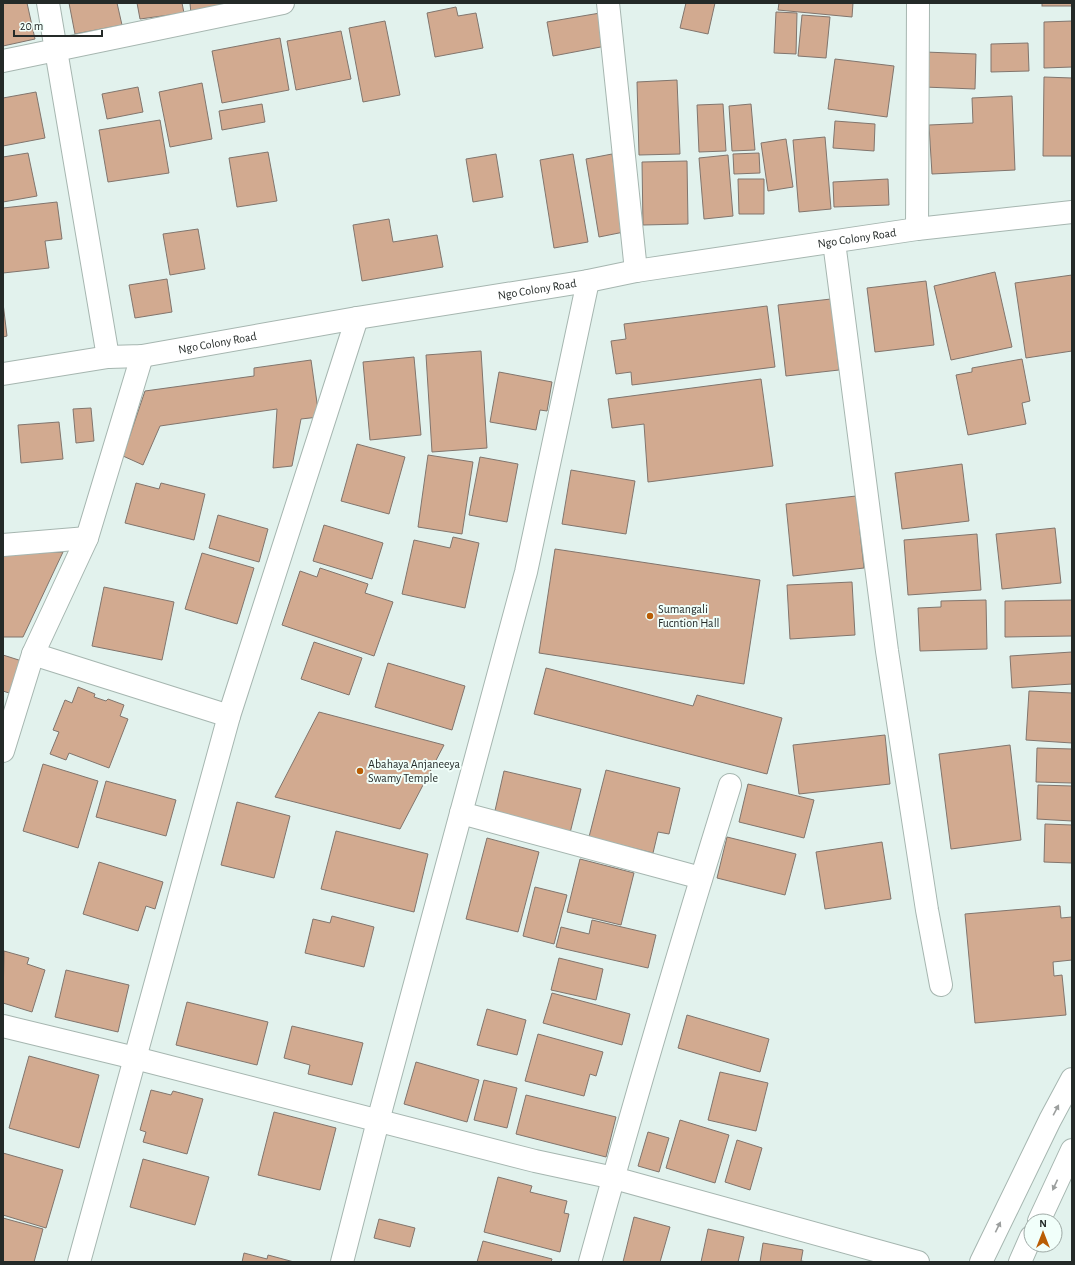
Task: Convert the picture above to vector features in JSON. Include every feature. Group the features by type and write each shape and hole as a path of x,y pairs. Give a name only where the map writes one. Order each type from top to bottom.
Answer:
{"street":[{"path":"48,3 108,357"},
{"path":"3,60 283,3"},
{"path":"608,3 636,271"},
{"path":"917,229 918,3"},
{"name":"Ngo Colony Road","path":"3,374 108,357 142,356 357,318 588,281 636,271 917,229 1072,212"},
{"path":"834,242 888,651 927,910 941,985"},
{"path":"342,1262 378,1121 526,572 588,281"},
{"path":"79,1262 229,716 357,318"},
{"path":"3,750 33,654 86,538 142,356"},
{"path":"3,545 86,538"},
{"path":"33,654 229,716"},
{"path":"590,1262 701,878 730,785"},
{"path":"461,813 701,878"},
{"path":"3,1026 135,1058 535,1161 614,1178 918,1262"},
{"path":"981,1262 1050,1120 1072,1079"},
{"path":"1042,1213 1070,1156"}],"building":[{"path":"3,3 27,3 35,39 3,46"},
{"path":"69,3 117,3 122,25 75,34"},
{"path":"137,3 182,3 184,13 140,19"},
{"path":"190,3 245,3 191,14"},
{"path":"686,3 715,3 708,34 680,28"},
{"path":"779,3 853,3 852,17 778,10"},
{"path":"1042,3 1072,3 1072,6 1042,6"},
{"path":"456,7 458,16 476,13 483,48 435,57 427,13"},
{"path":"776,12 797,13 796,54 774,53"},
{"path":"600,13 606,46 553,56 547,22"},
{"path":"802,15 830,17 826,58 798,56"},
{"path":"385,21 400,95 363,102 349,28"},
{"path":"1072,21 1072,67 1044,68 1044,22"},
{"path":"341,31 351,79 296,90 287,41"},
{"path":"280,38 289,90 222,103 212,51"},
{"path":"1028,43 1029,71 991,72 991,44"},
{"path":"925,52 976,54 975,89 924,87"},
{"path":"835,59 894,66 887,117 828,109"},
{"path":"1044,77 1072,78 1072,156 1043,156"},
{"path":"677,80 680,154 639,155 637,82"},
{"path":"202,83 212,139 170,147 159,92"},
{"path":"138,87 143,112 107,119 102,94"},
{"path":"36,92 45,138 3,146 3,98"},
{"path":"1012,96 1015,170 932,174 929,125 973,123 972,98"},
{"path":"262,104 265,122 222,130 219,111"},
{"path":"723,104 726,151 699,152 697,105"},
{"path":"751,104 755,150 732,151 729,106"},
{"path":"160,120 169,173 108,182 99,130"},
{"path":"835,121 875,124 874,151 833,148"},
{"path":"825,137 831,209 799,212 793,140"},
{"path":"786,139 793,187 768,191 761,143"},
{"path":"268,152 277,201 237,207 229,158"},
{"path":"28,153 37,196 3,202 3,157"},
{"path":"759,153 760,173 734,174 733,154"},
{"path":"496,154 503,197 473,202 466,159"},
{"path":"573,154 588,242 554,248 540,160"},
{"path":"612,154 624,232 599,237 586,159"},
{"path":"728,155 733,216 704,219 699,158"},
{"path":"687,161 688,224 643,225 642,162"},
{"path":"738,179 764,179 764,214 739,214"},
{"path":"888,179 889,205 834,207 833,182"},
{"path":"57,202 62,239 45,241 49,268 3,273 3,208"},
{"path":"389,219 393,242 437,235 443,267 362,281 353,225"},
{"path":"198,229 205,269 170,275 163,234"},
{"path":"995,272 1012,347 951,360 934,286"},
{"path":"1072,275 1072,351 1026,358 1015,283"},
{"path":"167,279 172,312 135,318 129,285"},
{"path":"926,281 934,345 875,352 867,288"},
{"path":"831,299 839,370 786,376 778,305"},
{"path":"3,303 7,336 3,337"},
{"path":"767,306 775,367 632,385 631,372 616,374 611,341 626,339 624,324"},
{"path":"481,351 487,448 432,452 426,355"},
{"path":"414,357 421,435 370,440 363,362"},
{"path":"1022,359 1030,401 1022,403 1026,424 968,435 956,375 972,372 972,368"},
{"path":"311,360 319,417 301,419 292,466 273,468 277,409 160,426 143,465 123,456 145,391 254,376 254,368"},
{"path":"499,372 552,382 547,411 540,410 536,430 490,422"},
{"path":"761,379 773,466 648,482 644,424 612,428 608,399"},
{"path":"91,408 94,441 76,443 73,409"},
{"path":"59,422 63,459 21,463 18,425"},
{"path":"357,444 405,457 389,514 341,501"},
{"path":"428,455 473,462 462,534 418,527"},
{"path":"480,457 518,464 507,522 469,515"},
{"path":"962,464 969,521 902,529 895,473"},
{"path":"571,470 635,481 626,534 562,524"},
{"path":"136,483 159,489 161,483 205,494 194,540 125,523"},
{"path":"856,496 864,568 793,576 786,504"},
{"path":"218,515 268,529 259,562 209,548"},
{"path":"324,525 383,543 372,579 313,561"},
{"path":"1055,528 1061,583 1002,589 996,534"},
{"path":"977,534 981,590 908,595 904,540"},
{"path":"453,537 479,543 465,608 402,594 414,540 450,548"},
{"name":"Sumangali Fucntion Hall","path":"555,549 760,580 744,684 539,653"},
{"path":"63,552 23,637 3,637 3,554"},
{"path":"202,553 254,568 237,624 185,609"},
{"path":"320,568 368,584 365,593 393,602 374,656 282,625 300,571 317,577"},
{"path":"852,582 855,635 790,639 787,585"},
{"path":"104,587 174,602 162,660 92,646"},
{"path":"986,600 987,649 920,651 918,608 941,607 941,601"},
{"path":"1072,600 1072,636 1005,637 1005,601"},
{"path":"314,642 362,658 349,695 301,679"},
{"path":"1072,652 1072,684 1012,688 1010,656"},
{"path":"3,655 25,662 15,695 3,691"},
{"path":"388,663 465,686 452,730 375,707"},
{"path":"546,668 693,706 697,695 782,718 767,774 534,714"},
{"path":"78,687 95,694 94,697 106,701 108,699 124,705 120,716 128,719 109,768 69,753 66,760 50,754 59,732 53,730 65,700 72,703"},
{"path":"1029,691 1072,693 1072,743 1026,740"},
{"name":"Abahaya Anjaneeya Swamy Temple","path":"319,712 444,745 400,829 275,797"},
{"path":"885,735 890,784 799,794 793,745"},
{"path":"1010,745 1021,840 951,849 939,754"},
{"path":"1037,748 1072,749 1072,783 1036,782"},
{"path":"43,764 98,781 78,848 23,831"},
{"path":"606,770 680,788 669,834 658,832 653,853 589,837"},
{"path":"504,771 581,789 570,833 494,815"},
{"path":"106,781 176,800 166,836 96,817"},
{"path":"748,784 814,800 804,838 739,822"},
{"path":"1038,785 1072,786 1072,821 1037,819"},
{"path":"237,802 290,816 274,878 221,865"},
{"path":"1045,824 1072,825 1072,863 1044,862"},
{"path":"336,831 428,854 414,912 321,889"},
{"path":"727,837 796,854 785,895 717,878"},
{"path":"487,838 539,852 518,932 466,919"},
{"path":"882,842 891,899 825,909 816,852"},
{"path":"580,859 634,873 621,925 567,912"},
{"path":"99,862 163,882 155,909 146,906 138,931 83,914"},
{"path":"535,887 567,895 554,944 523,936"},
{"path":"1060,906 1061,918 1072,917 1072,960 1053,962 1054,976 1062,975 1066,1015 975,1023 965,914"},
{"path":"332,916 374,927 364,967 305,953 313,919 330,923"},
{"path":"592,920 656,935 648,968 556,947 561,927 589,934"},
{"path":"4,951 29,958 27,964 45,970 32,1012 3,1003"},
{"path":"559,958 603,969 596,1000 551,990"},
{"path":"66,970 129,985 118,1032 55,1017"},
{"path":"552,993 630,1014 622,1045 543,1023"},
{"path":"187,1002 268,1022 257,1065 176,1045"},
{"path":"487,1009 526,1020 517,1055 477,1045"},
{"path":"687,1015 769,1039 760,1072 678,1048"},
{"path":"292,1026 363,1043 352,1085 308,1074 310,1065 284,1058"},
{"path":"538,1034 603,1052 596,1076 590,1074 584,1096 525,1081"},
{"path":"29,1056 99,1075 79,1148 9,1128"},
{"path":"416,1062 479,1080 467,1122 404,1104"},
{"path":"720,1072 768,1083 756,1131 708,1120"},
{"path":"484,1080 517,1088 507,1128 474,1120"},
{"path":"151,1090 171,1095 173,1091 203,1099 187,1154 143,1142 146,1132 140,1130"},
{"path":"526,1095 616,1117 606,1157 516,1134"},
{"path":"274,1112 336,1128 320,1190 258,1175"},
{"path":"680,1120 729,1135 715,1183 666,1168"},
{"path":"648,1132 669,1138 659,1172 638,1166"},
{"path":"737,1140 762,1148 750,1190 725,1182"},
{"path":"3,1153 63,1170 46,1228 3,1215"},
{"path":"143,1159 209,1177 195,1225 130,1207"},
{"path":"498,1177 532,1186 530,1192 567,1201 564,1213 569,1214 560,1252 484,1232"},
{"path":"634,1217 670,1227 660,1262 623,1262"},
{"path":"3,1218 43,1229 34,1262 3,1262"},
{"path":"379,1219 415,1228 410,1247 374,1238"},
{"path":"708,1229 744,1237 738,1262 701,1262"},
{"path":"483,1241 552,1259 551,1262 477,1262"},
{"path":"763,1243 803,1250 801,1261 807,1262 760,1262"},
{"path":"244,1253 267,1259 268,1255 294,1262 242,1262"}],"place":[{"name":"Sumangali Fucntion Hall","path":"650,616"},
{"name":"Abahaya Anjaneeya Swamy Temple","path":"360,771"}]}
